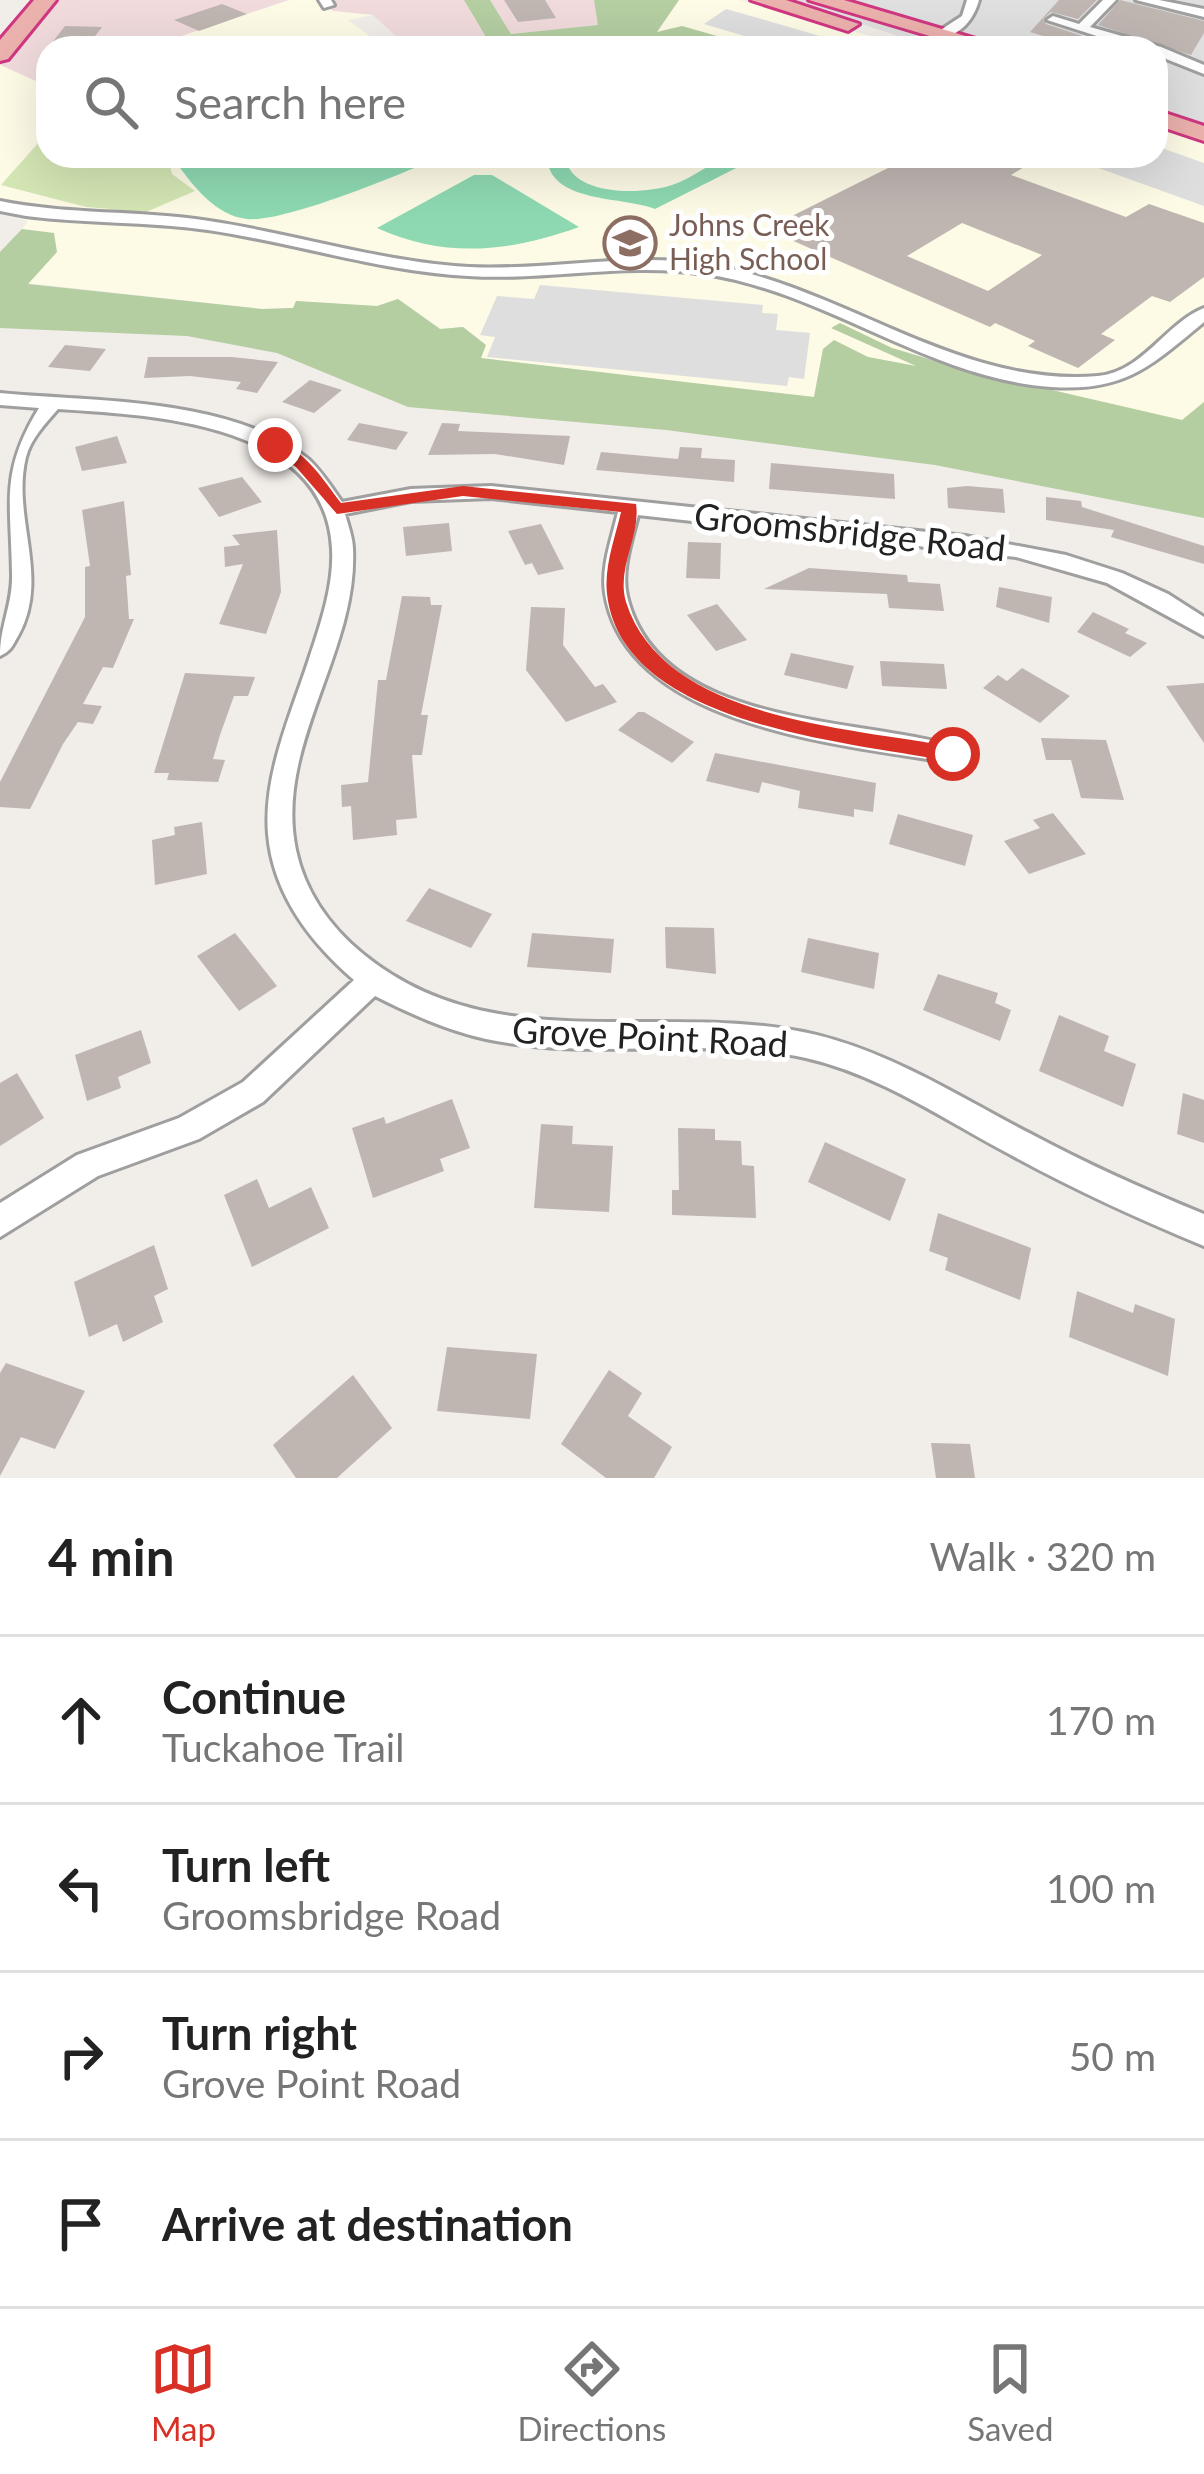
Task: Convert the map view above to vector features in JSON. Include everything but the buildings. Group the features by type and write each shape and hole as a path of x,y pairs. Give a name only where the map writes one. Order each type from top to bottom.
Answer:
{"highway":[{"path":"0,22 20,0"},
{"path":"0,54 45,0"},
{"path":"762,0 918,36"},
{"path":"820,0 924,36"},
{"path":"1168,100 1204,112"},
{"path":"1168,121 1204,134"}],"street":[{"path":"941,36 968,19 974,0"},
{"path":"1082,28 1111,0"},
{"path":"1142,0 1204,13"},
{"path":"1053,20 1109,36"},
{"path":"1168,54 1199,64"},
{"path":"0,206 39,216 210,225 437,269 518,272 634,262 701,268 775,286 932,352 1067,380 1102,381 1130,372 1204,313"},
{"path":"0,399 187,417 243,431 302,464 337,509"},
{"path":"0,648 22,611 27,583 15,478 17,453 52,404"},
{"name":"Groomsbridge Road","path":"337,509 463,491 1048,556 1146,590 1204,628"},
{"path":"631,507 616,568 616,597 631,636 662,670 699,695 748,715 953,754"},
{"name":"Grove Point Road","path":"337,509 346,539 345,574 285,769 279,820 286,863 305,907 336,947 374,980 435,1012 506,1032 772,1040 819,1047 864,1062 1094,1183 1204,1230"},
{"path":"0,1221 88,1165 188,1130 254,1092 374,980"}],"shaded area":[{"path":"55,0 289,0 182,36 36,36 36,81 0,65 0,41"},
{"path":"289,0 320,0 333,11 373,15 348,20 370,36 182,36"},
{"path":"320,0 464,0 485,36 396,36 373,15 333,11"},
{"path":"490,0 594,0 599,25 511,34"},
{"path":"679,0 740,0 870,36 674,36 656,32"},
{"path":"788,0 1204,0 1204,134 1168,123 1168,36 898,36"},
{"path":"726,9 818,36 744,36 704,24"},
{"name":"Johns Creek High School","path":"0,65 36,81 36,168 1168,168 1168,123 1204,137 1204,402 1182,421 1138,412 892,348 840,323 924,368 868,357 834,341 823,349 814,397 479,358 485,344 463,327 441,329 398,299 377,306 297,301 293,308 262,309 27,283 38,234 22,229 28,221 0,212"},
{"path":"1168,150 1204,163 1204,206 1098,168 1168,168"},
{"path":"540,285 763,305 762,313 778,314 776,330 810,333 804,379 789,377 787,386 487,357 495,337 480,335 497,296 534,299"}],"green space":[{"path":"464,0 490,0 511,34 598,25 594,0 679,0 657,32 682,26 717,36 485,36"},
{"path":"36,146 36,168 171,168 195,191 146,212 86,207 1,185"},
{"path":"180,168 412,168 315,205 247,219 225,212"},
{"path":"550,168 570,168 593,186 626,191 672,185 706,168 736,168 655,209 573,190"},
{"path":"474,175 492,175 579,227 528,242 478,249 428,244 377,228"},
{"path":"22,229 54,233 57,252 28,284 262,309 293,308 296,301 377,306 398,299 440,329 463,327 486,345 481,358 814,397 823,349 834,340 868,357 916,366 831,328 840,323 892,348 965,370 1182,420 1204,402 1204,518 935,465 666,430 408,407 277,353 187,336 0,328 0,252"}],"place":[{"name":"Johns Creek High School","path":"630,243"}],"route":[{"path":"275,445 324,486 337,509 463,491 631,507 616,568 616,597 631,636 662,670 699,695 748,715 953,754"}]}
